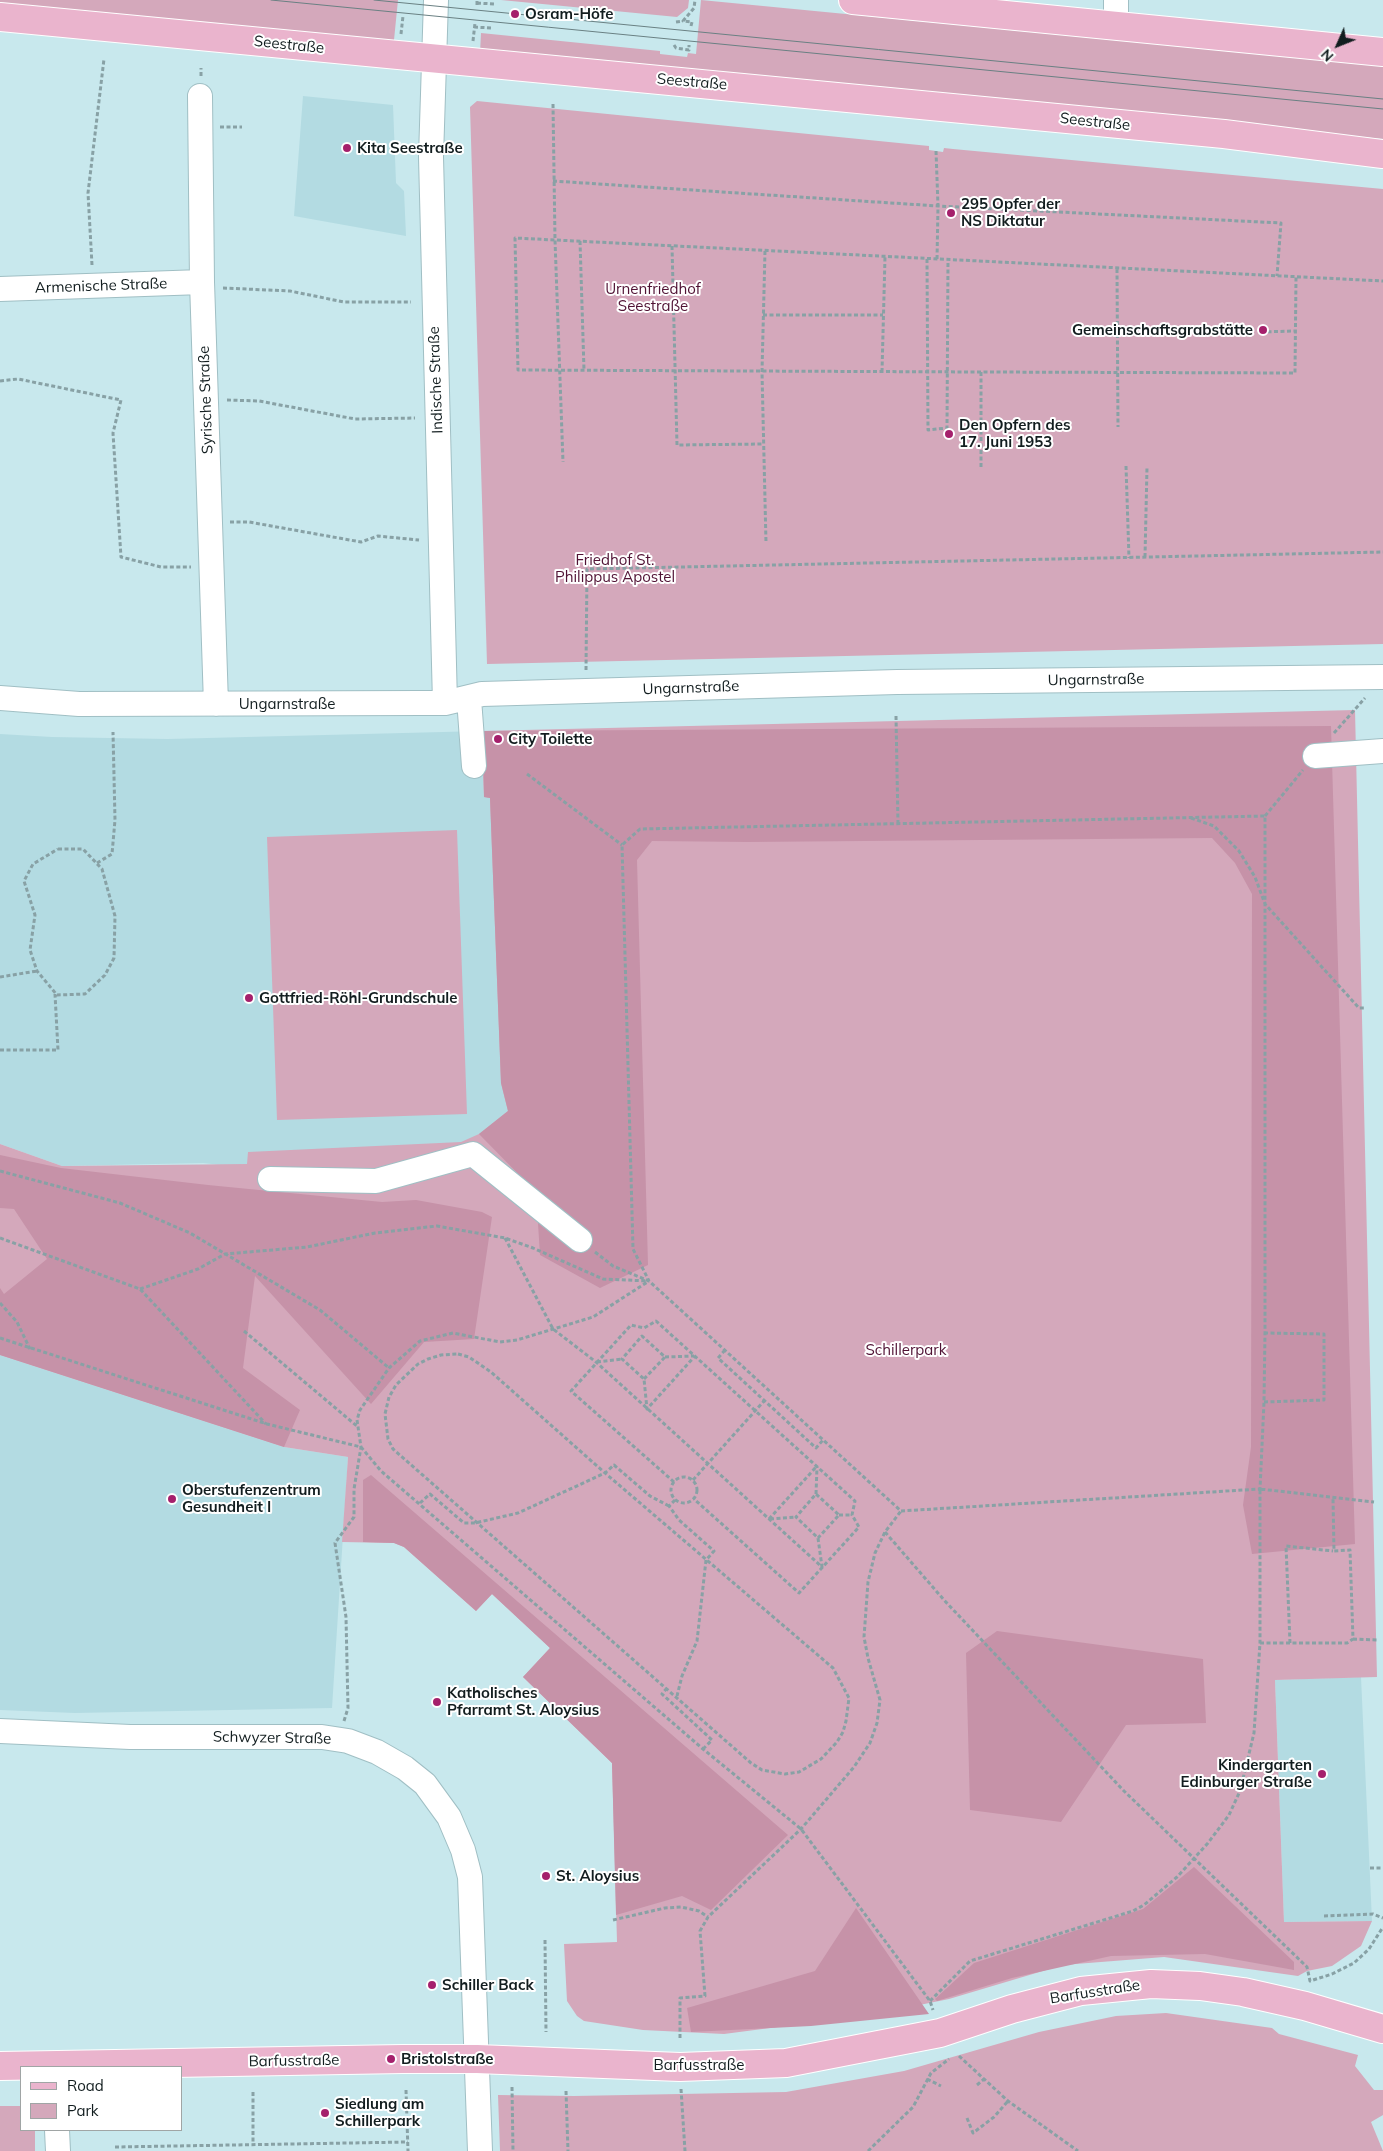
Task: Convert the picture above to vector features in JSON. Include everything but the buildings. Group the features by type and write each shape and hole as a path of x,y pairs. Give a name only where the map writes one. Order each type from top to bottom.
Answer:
{"main road":[{"path":"853,0 1116,13 1383,52"},
{"name":"Seestraße","path":"0,18 1224,134 1383,154"},
{"name":"Barfusstraße","path":"0,2066 477,2059 680,2067 786,2063 940,2033 1044,2000 1081,1991 1151,1984 1200,1986 1243,1992 1305,2006 1383,2029"}],"street":[{"name":"Indische Straße","path":"436,0 431,157 445,703"},
{"name":"Syrische Straße","path":"200,96 212,285 211,566 216,704"},
{"name":"Armenische Straße","path":"0,289 212,285"},
{"name":"Ungarnstraße","path":"0,698 79,704 445,703 469,699 482,694 528,692 897,682 1383,677"},
{"path":"469,699 474,766"},
{"path":"1315,756 1383,751"},
{"path":"270,1179 376,1181 473,1154 580,1240"},
{"name":"Schwyzer Straße","path":"0,1732 130,1737 322,1737 348,1741 405,1768 435,1796 449,1817 463,1850 470,1877 477,2059"},
{"path":"477,2059 480,2151"},
{"path":"57,2131 58,2151"}],"path":[{"path":"683,21 694,8 695,0"},
{"path":"477,3 494,4"},
{"path":"401,37 403,16"},
{"path":"676,22 692,22 691,26"},
{"path":"474,27 492,28"},
{"path":"674,45 676,48 689,50 689,45"},
{"path":"92,273 88,193 104,59"},
{"path":"553,104 554,240 562,462"},
{"path":"216,126 242,127"},
{"path":"936,151 937,260"},
{"path":"553,182 938,206 1281,223 1277,276"},
{"path":"1296,277 1295,373 518,370 515,238 1383,281"},
{"path":"580,241 584,370"},
{"path":"672,246 677,445 763,444"},
{"path":"765,251 762,372 766,543"},
{"path":"882,372 885,257"},
{"path":"927,259 928,430 946,428 948,260"},
{"path":"1117,268 1118,427"},
{"path":"212,285 290,292 344,302 411,302"},
{"path":"763,315 884,314"},
{"path":"1261,332 1295,331"},
{"path":"980,372 982,467"},
{"path":"0,381 18,379 121,400 112,433 121,557 161,567 211,566"},
{"path":"224,400 259,401 355,419 415,418"},
{"path":"1126,466 1129,558"},
{"path":"1145,558 1147,467"},
{"path":"227,523 249,522 362,542 378,536 419,540"},
{"path":"586,670 587,569 1383,552"},
{"path":"896,716 898,824"},
{"path":"97,863 112,854 114,820 113,732"},
{"path":"527,774 622,845"},
{"path":"649,1281 633,1249 622,845 640,829 1265,816 1265,1333 1260,1489 1260,1644 1254,1733 1240,1791 1229,1815 1194,1859 1177,1877 1144,1905 1132,1911 970,1961 930,2001"},
{"path":"1188,817 1214,826 1239,850 1255,877 1265,904 1359,1008 1365,1008"},
{"path":"58,849 83,849 97,863 102,869 115,916 114,958 105,975 84,994 57,995 46,985 37,971 30,950 35,915 24,881 33,864 58,849"},
{"path":"0,977 37,971"},
{"path":"0,1050 58,1050 55,993"},
{"path":"0,1171 120,1203 190,1233 320,1310 389,1368"},
{"path":"140,1289 198,1269 225,1254 307,1246 375,1234 437,1226 505,1238 533,1248 603,1279 649,1281"},
{"path":"0,1238 140,1289 267,1424"},
{"path":"505,1238 553,1329 596,1362 822,1567"},
{"path":"580,1240 613,1266 649,1281 901,1511 1260,1489 1374,1502"},
{"path":"343,1724 348,1708 346,1617 335,1543 354,1516 354,1489 361,1447 358,1428 360,1410 389,1368 420,1341 453,1333 500,1342 517,1340 593,1316 649,1281"},
{"path":"0,1303 17,1322 31,1349"},
{"path":"674,1482 571,1391 631,1325 640,1328 651,1326 656,1321 855,1501 852,1515 858,1527 799,1593 694,1499"},
{"path":"640,1328 642,1336 665,1357 695,1356"},
{"path":"244,1331 358,1428"},
{"path":"1264,1402 1324,1400 1324,1334 1265,1333"},
{"path":"596,1362 622,1359 642,1336"},
{"path":"0,1338 267,1424 361,1447 381,1471 703,1749 801,1829 930,2001 933,2010"},
{"path":"725,1350 718,1358 816,1448 823,1440"},
{"path":"441,1354 458,1354 480,1363 605,1473 833,1668 849,1698 846,1721 837,1742 812,1766 799,1772 773,1773 751,1763 677,1696 475,1523 403,1460 388,1439 385,1414 389,1397 401,1380 418,1364 441,1354"},
{"path":"647,1409 695,1356"},
{"path":"644,1379 665,1357"},
{"path":"622,1359 644,1379 647,1409"},
{"path":"693,1480 765,1401"},
{"path":"420,1503 430,1494 464,1523 475,1523 518,1513 605,1473 614,1465 650,1496 669,1506 679,1520 714,1551 706,1560 697,1640 682,1676 677,1696"},
{"path":"769,1519 796,1517 816,1494 817,1466"},
{"path":"769,1519 817,1466"},
{"path":"683,1477 693,1480 697,1490 694,1499 685,1504 675,1500 671,1491 674,1482 683,1477"},
{"path":"816,1494 839,1515 852,1515"},
{"path":"1333,1498 1334,1550"},
{"path":"669,1506 675,1500"},
{"path":"680,2038 680,1998 705,1996 700,1931 708,1917 801,1829 854,1768 870,1743 877,1723 880,1700 866,1651 865,1608 868,1582 875,1553 885,1532 901,1511"},
{"path":"818,1538 839,1515"},
{"path":"796,1517 818,1538 822,1567"},
{"path":"885,1532 944,1600 1117,1784 1307,1967 1310,1981 1332,1974 1354,1963 1369,1949 1383,1927"},
{"path":"1290,1643 1286,1546 1350,1550 1353,1639"},
{"path":"1260,1644 1347,1643 1353,1639 1380,1640"},
{"path":"667,1688 662,1694 712,1740 703,1749"},
{"path":"1370,1868 1383,1868"},
{"path":"613,1920 665,1908 681,1907 698,1911 708,1917"},
{"path":"1324,1916 1373,1914 1383,1918"},
{"path":"545,1940 546,2032"},
{"path":"959,2056 1008,2101 1078,2151"},
{"path":"868,2151 913,2107 927,2079 949,2059"},
{"path":"680,2067 685,2151"},
{"path":"927,2079 941,2086"},
{"path":"977,2085 984,2079"},
{"path":"512,2087 513,2151"},
{"path":"406,2090 408,2151"},
{"path":"566,2091 568,2151"},
{"path":"253,2092 253,2145"},
{"path":"967,2118 973,2132 994,2117 1008,2101"},
{"path":"115,2147 147,2149 408,2142"}],"shaded area":[{"name":"Kita Seestraße","path":"303,96 393,105 396,183 404,191 406,236 294,216"},
{"path":"1331,726 1355,1544 1252,1554 1243,1505 1251,1447 1252,894 1235,863 1212,838 748,842 652,841 637,860 648,1265 600,1288 540,1255 536,1192 479,1134 508,1111 501,1083 490,798 484,797 482,731"},
{"name":"Gottfried-Röhl-Grundschule","path":"482,731 484,797 490,797 600,1207 203,1163 62,1166 0,1144 0,734 168,739"},
{"path":"0,1155 61,1168 382,1202 416,1200 482,1212 492,1217 474,1339 424,1342 371,1404 255,1276 243,1368 300,1410 284,1447 0,1355 0,1288 4,1294 47,1259 14,1209 0,1208"},
{"name":"Oberstufenzentrum Gesundheit I","path":"0,1355 284,1447 348,1457 332,1708 75,1713 0,1710"},
{"path":"371,1475 788,1835 711,1910 682,1896 616,1915 612,1763 523,1677 550,1648 492,1594 476,1611 404,1547 394,1543 363,1542 363,1480"},
{"path":"997,1631 1203,1659 1206,1723 1126,1725 1061,1822 970,1810 966,1653"},
{"name":"Kindergarten Edinburger Straße","path":"1361,1677 1372,1921 1284,1922 1275,1680"},
{"path":"1194,1867 1294,1962 1294,1970 1205,1954 1111,1956 1012,1978 937,2001 935,1999 974,1963 1143,1909"},
{"path":"856,1908 929,2014 811,2026 691,2032 687,2008 815,1971"}],"green space":[{"path":"0,0 398,0 394,40 387,42 0,4"},
{"path":"501,0 689,0 688,8 677,17"},
{"path":"701,0 1383,66 1383,139 480,53 481,33 660,51 660,54 687,57 688,53 696,54"},
{"name":"Urnenfriedhof Seestraße","path":"477,101 929,146 929,150 943,152 944,148 1383,189 1383,644 487,664 470,107"},
{"name":"Schillerpark","path":"1355,710 1377,1677 1275,1680 1284,1922 1372,1921 1361,1946 1332,1966 1307,1971 1298,1976 1164,1957 1063,1965 949,1999 870,2015 724,2034 643,2030 584,2021 577,2016 567,2001 564,1944 617,1942 612,1763 523,1677 550,1648 492,1594 476,1611 404,1547 394,1543 342,1542 348,1457 284,1447 0,1355 0,1144 62,1166 247,1164 248,1152 461,1142 479,1134 508,1111 501,1083 490,798 484,797 482,731"},
{"path":"457,830 467,1114 277,1120 267,837"},
{"path":"1166,2013 1272,2028 1279,2034 1358,2055 1355,2066 1374,2090 1383,2090 1383,2115 1371,2122 1383,2151 500,2151 498,2095 574,2096 786,2092 904,2071 1039,2032 1116,2016"},
{"path":"0,2106 20,2106 20,2131 35,2131 35,2151 0,2151"}],"tram line":[{"path":"271,0 1383,109"},
{"path":"374,0 1383,99"}],"place":[{"name":"Osram-Höfe","path":"515,14"},
{"name":"Kita Seestraße","path":"347,148"},
{"name":"295 Opfer der NS Diktatur","path":"951,213"},
{"name":"Gemeinschaftsgrabstätte","path":"1263,330"},
{"name":"Den Opfern des 17. Juni 1953","path":"949,434"},
{"name":"City Toilette","path":"498,739"},
{"name":"Gottfried-Röhl-Grundschule","path":"249,998"},
{"name":"Oberstufenzentrum Gesundheit I","path":"172,1499"},
{"name":"Katholisches Pfarramt St. Aloysius","path":"437,1702"},
{"name":"Kindergarten Edinburger Straße","path":"1322,1774"},
{"name":"St. Aloysius","path":"546,1876"},
{"name":"Schiller Back","path":"432,1985"},
{"name":"Bristolstraße","path":"391,2059"},
{"name":"Siedlung am Schillerpark","path":"325,2113"}],"park label":[{"name":"Friedhof St. Philippus Apostel","path":"615,568"}]}
